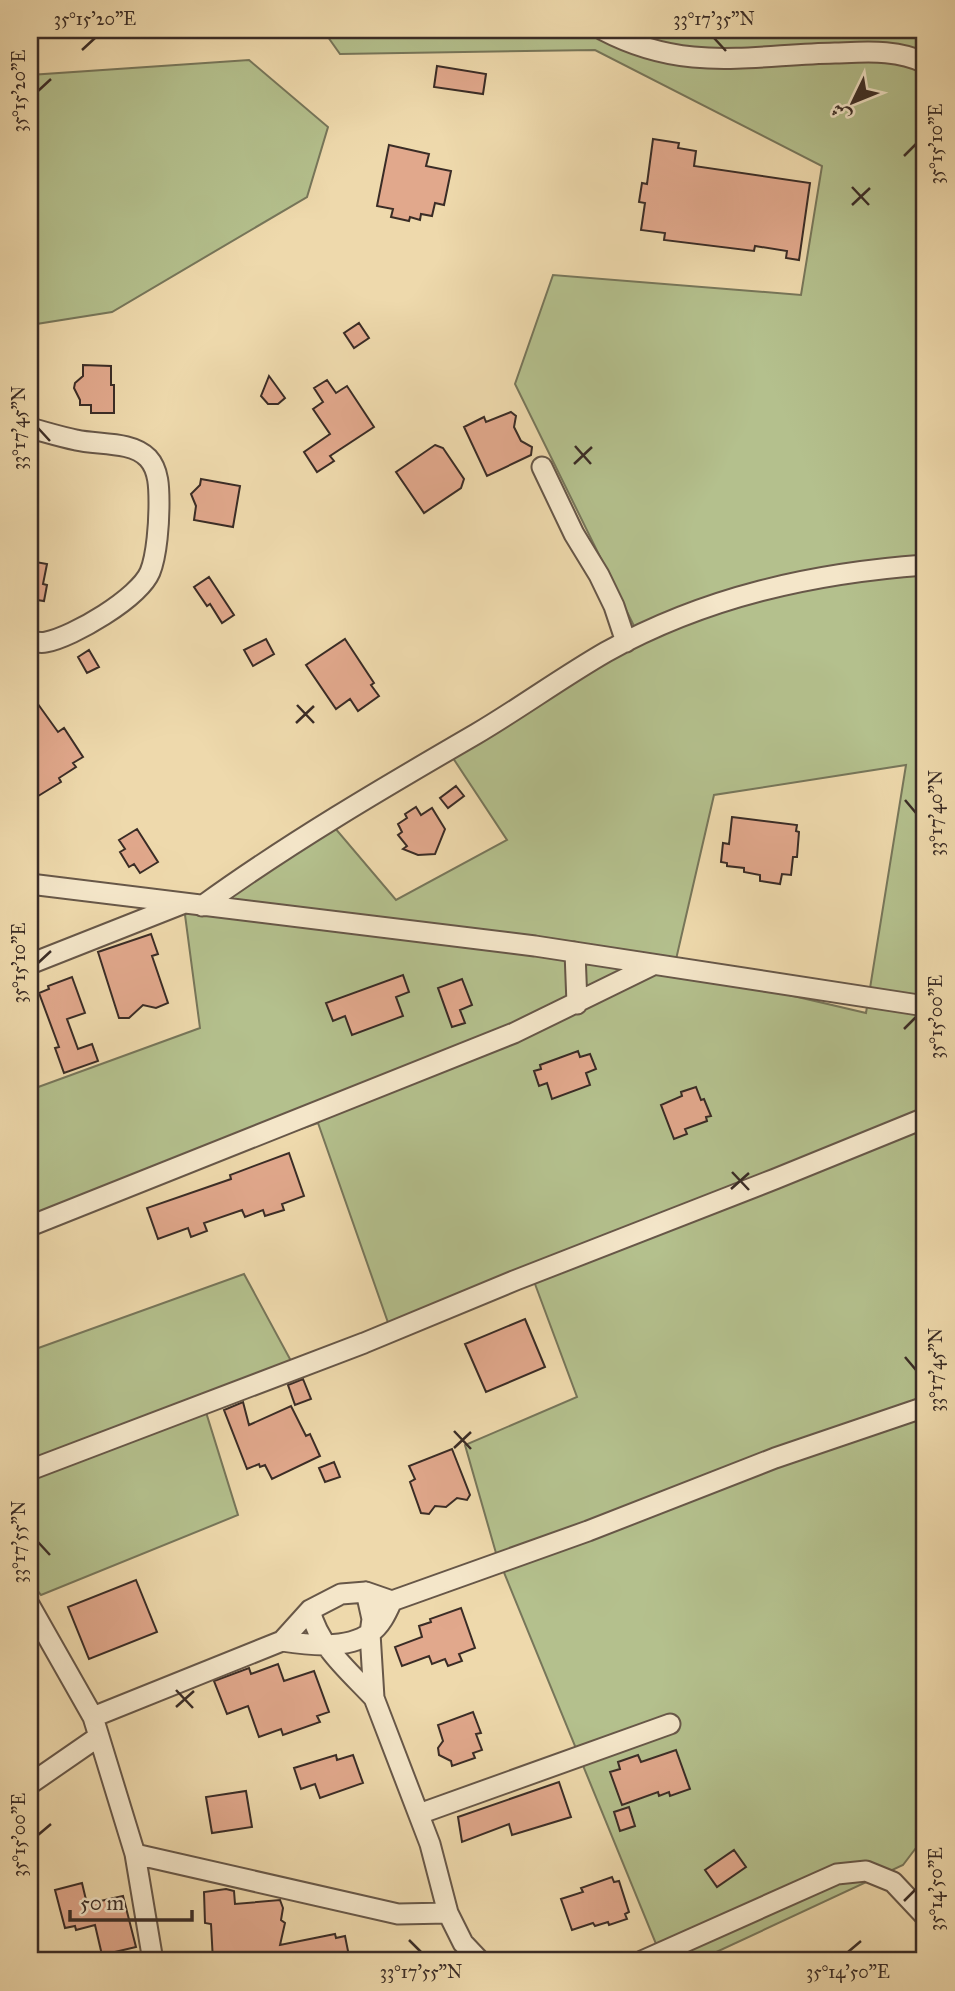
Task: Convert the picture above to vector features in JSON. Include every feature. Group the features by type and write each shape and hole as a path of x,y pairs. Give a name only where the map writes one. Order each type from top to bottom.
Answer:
{"street":[{"path":"603,30 645,49 689,58 746,59 879,51 911,56 925,63"},
{"path":"30,428 76,440 136,449 148,457 155,468 159,496 159,519 152,569 144,584 129,599 60,638 44,642 30,641"},
{"path":"542,467 573,534 599,575 614,606 626,642"},
{"path":"202,906 327,824 503,719 570,673 626,642 719,601 770,587 828,576 925,565"},
{"path":"30,884 575,953 925,1006"},
{"path":"30,964 183,904"},
{"path":"575,953 577,1004"},
{"path":"30,1226 514,1034 653,965"},
{"path":"30,1470 364,1343 925,1118"},
{"path":"93,1717 282,1641 310,1610 341,1594 366,1592 392,1601 588,1531 775,1458 925,1406"},
{"path":"366,1592 371,1607 374,1698 434,1855 448,1913 463,1943 480,1961"},
{"path":"282,1641 325,1646 370,1633 382,1620 392,1601"},
{"path":"30,1606 93,1717 135,1854 153,1961"},
{"path":"310,1610 313,1624 325,1646 374,1698"},
{"path":"419,1814 670,1724"},
{"path":"30,1784 98,1737"},
{"path":"135,1854 398,1914 448,1913"},
{"path":"642,1961 837,1874 866,1871 893,1882 925,1916"}],"green space":[{"path":"323,30 925,30 925,1836 903,1865 697,1961 663,1961 496,1553 465,1445 577,1397 532,1276 392,1334 318,1123 30,1222 30,1090 200,1028 185,915 335,828 396,900 507,840 449,752 639,636 515,384 553,275 801,295 822,166 595,50 340,54","holes":["906,765 866,1013 674,968 714,795"]},
{"path":"249,60 328,127 307,197 112,312 30,325 30,75"},
{"path":"244,1274 297,1372 205,1409 238,1515 41,1595 30,1582 30,1351"}],"building":[{"path":"437,66 486,74 483,94 434,87"},
{"path":"653,139 679,143 678,148 696,151 694,166 810,183 799,260 786,258 787,251 755,246 754,251 664,240 665,233 641,230 645,203 639,202 642,183 647,184"},
{"path":"389,145 429,154 426,166 451,171 444,205 435,203 432,216 421,214 420,220 410,217 409,221 391,217 393,209 377,206"},
{"path":"359,323 369,338 354,348 344,333"},
{"path":"83,365 111,366 114,413 91,413 91,405 80,405 74,388 75,383 83,376"},
{"path":"269,376 285,398 278,404 268,404 261,396"},
{"path":"327,380 336,393 347,386 374,427 330,456 334,461 317,472 304,452 330,434 313,409 323,402 314,388"},
{"path":"511,412 516,416 514,427 521,441 532,447 531,455 487,476 464,427 484,417 486,422"},
{"path":"435,445 443,448 464,479 461,488 424,513 396,472"},
{"path":"201,479 240,486 233,527 194,520 196,506 191,494 200,485"},
{"path":"30,561 47,564 43,584 47,585 44,601 30,599"},
{"path":"209,577 234,615 222,623 210,604 207,606 194,587"},
{"path":"266,639 274,654 253,666 244,650"},
{"path":"345,639 374,683 371,685 379,696 358,711 350,699 336,709 306,665"},
{"path":"89,650 99,667 87,673 78,657"},
{"path":"30,693 58,732 64,728 83,757 73,763 76,767 59,778 61,782 30,801"},
{"path":"456,786 464,796 448,808 440,798"},
{"path":"416,807 421,815 432,808 445,829 435,854 418,855 403,849 407,846 398,835 402,832 398,824 407,818 405,814"},
{"path":"732,817 797,825 797,857 793,857 791,875 782,874 780,884 760,881 760,875 744,872 744,868 727,866 727,863 721,862 723,843 729,844"},
{"path":"137,829 158,862 140,873 134,864 129,867 120,852 125,849 119,840"},
{"path":"151,934 158,954 152,956 168,1003 156,1008 143,1005 129,1018 119,1018 98,952"},
{"path":"403,975 409,992 396,997 403,1016 352,1035 345,1016 333,1021 326,1003"},
{"path":"72,977 85,1013 67,1019 78,1049 92,1044 98,1061 64,1073 55,1048 59,1047 39,993 49,989 48,986"},
{"path":"462,979 472,1005 460,1010 465,1023 452,1027 438,988"},
{"path":"578,1051 580,1057 590,1054 596,1069 586,1073 590,1085 552,1099 547,1083 539,1086 534,1071 541,1069 540,1065"},
{"path":"696,1087 711,1116 706,1117 707,1121 685,1129 687,1134 674,1139 661,1105 682,1096 681,1092"},
{"path":"289,1153 304,1196 282,1204 284,1210 265,1216 263,1210 245,1217 242,1210 204,1223 207,1231 191,1237 188,1228 158,1239 147,1208 231,1179 230,1175"},
{"path":"525,1319 545,1367 486,1392 465,1344"},
{"path":"303,1379 311,1399 295,1405 288,1385"},
{"path":"243,1402 249,1425 291,1406 306,1436 310,1434 320,1456 272,1479 265,1465 260,1467 259,1464 247,1469 224,1410"},
{"path":"452,1449 470,1495 467,1500 457,1498 446,1507 435,1506 429,1514 421,1513 410,1482 415,1479 409,1466"},
{"path":"334,1462 340,1477 325,1482 319,1468"},
{"path":"136,1580 157,1632 89,1659 68,1607"},
{"path":"461,1608 475,1648 459,1654 462,1661 448,1666 445,1659 432,1664 429,1656 402,1666 395,1647 422,1637 419,1626 431,1622 430,1619"},
{"path":"278,1664 284,1681 314,1671 329,1712 317,1716 320,1722 283,1735 281,1729 259,1737 248,1706 227,1714 214,1681 249,1668 251,1674"},
{"path":"473,1712 481,1733 476,1734 482,1750 473,1753 475,1758 452,1766 451,1761 439,1755 438,1748 443,1741 438,1725"},
{"path":"676,1750 690,1789 670,1796 669,1792 659,1796 658,1792 622,1805 610,1772 620,1769 618,1762 638,1755 641,1762"},
{"path":"336,1755 337,1760 353,1755 363,1783 320,1798 315,1784 301,1789 294,1768"},
{"path":"559,1782 571,1817 512,1835 509,1824 462,1842 458,1817"},
{"path":"246,1791 252,1827 212,1833 206,1797"},
{"path":"629,1807 635,1826 620,1831 614,1812"},
{"path":"734,1850 746,1867 717,1887 705,1870"},
{"path":"612,1877 614,1882 619,1881 629,1912 625,1914 627,1919 609,1925 608,1922 595,1926 593,1923 572,1930 561,1899 583,1892 581,1888"},
{"path":"82,1883 87,1904 123,1896 136,1947 102,1955 95,1925 76,1930 75,1926 65,1928 55,1890"},
{"path":"226,1889 234,1891 235,1904 280,1900 283,1908 281,1920 285,1923 280,1945 335,1934 336,1938 345,1936 350,1961 213,1961 211,1924 205,1923 204,1892"}]}
